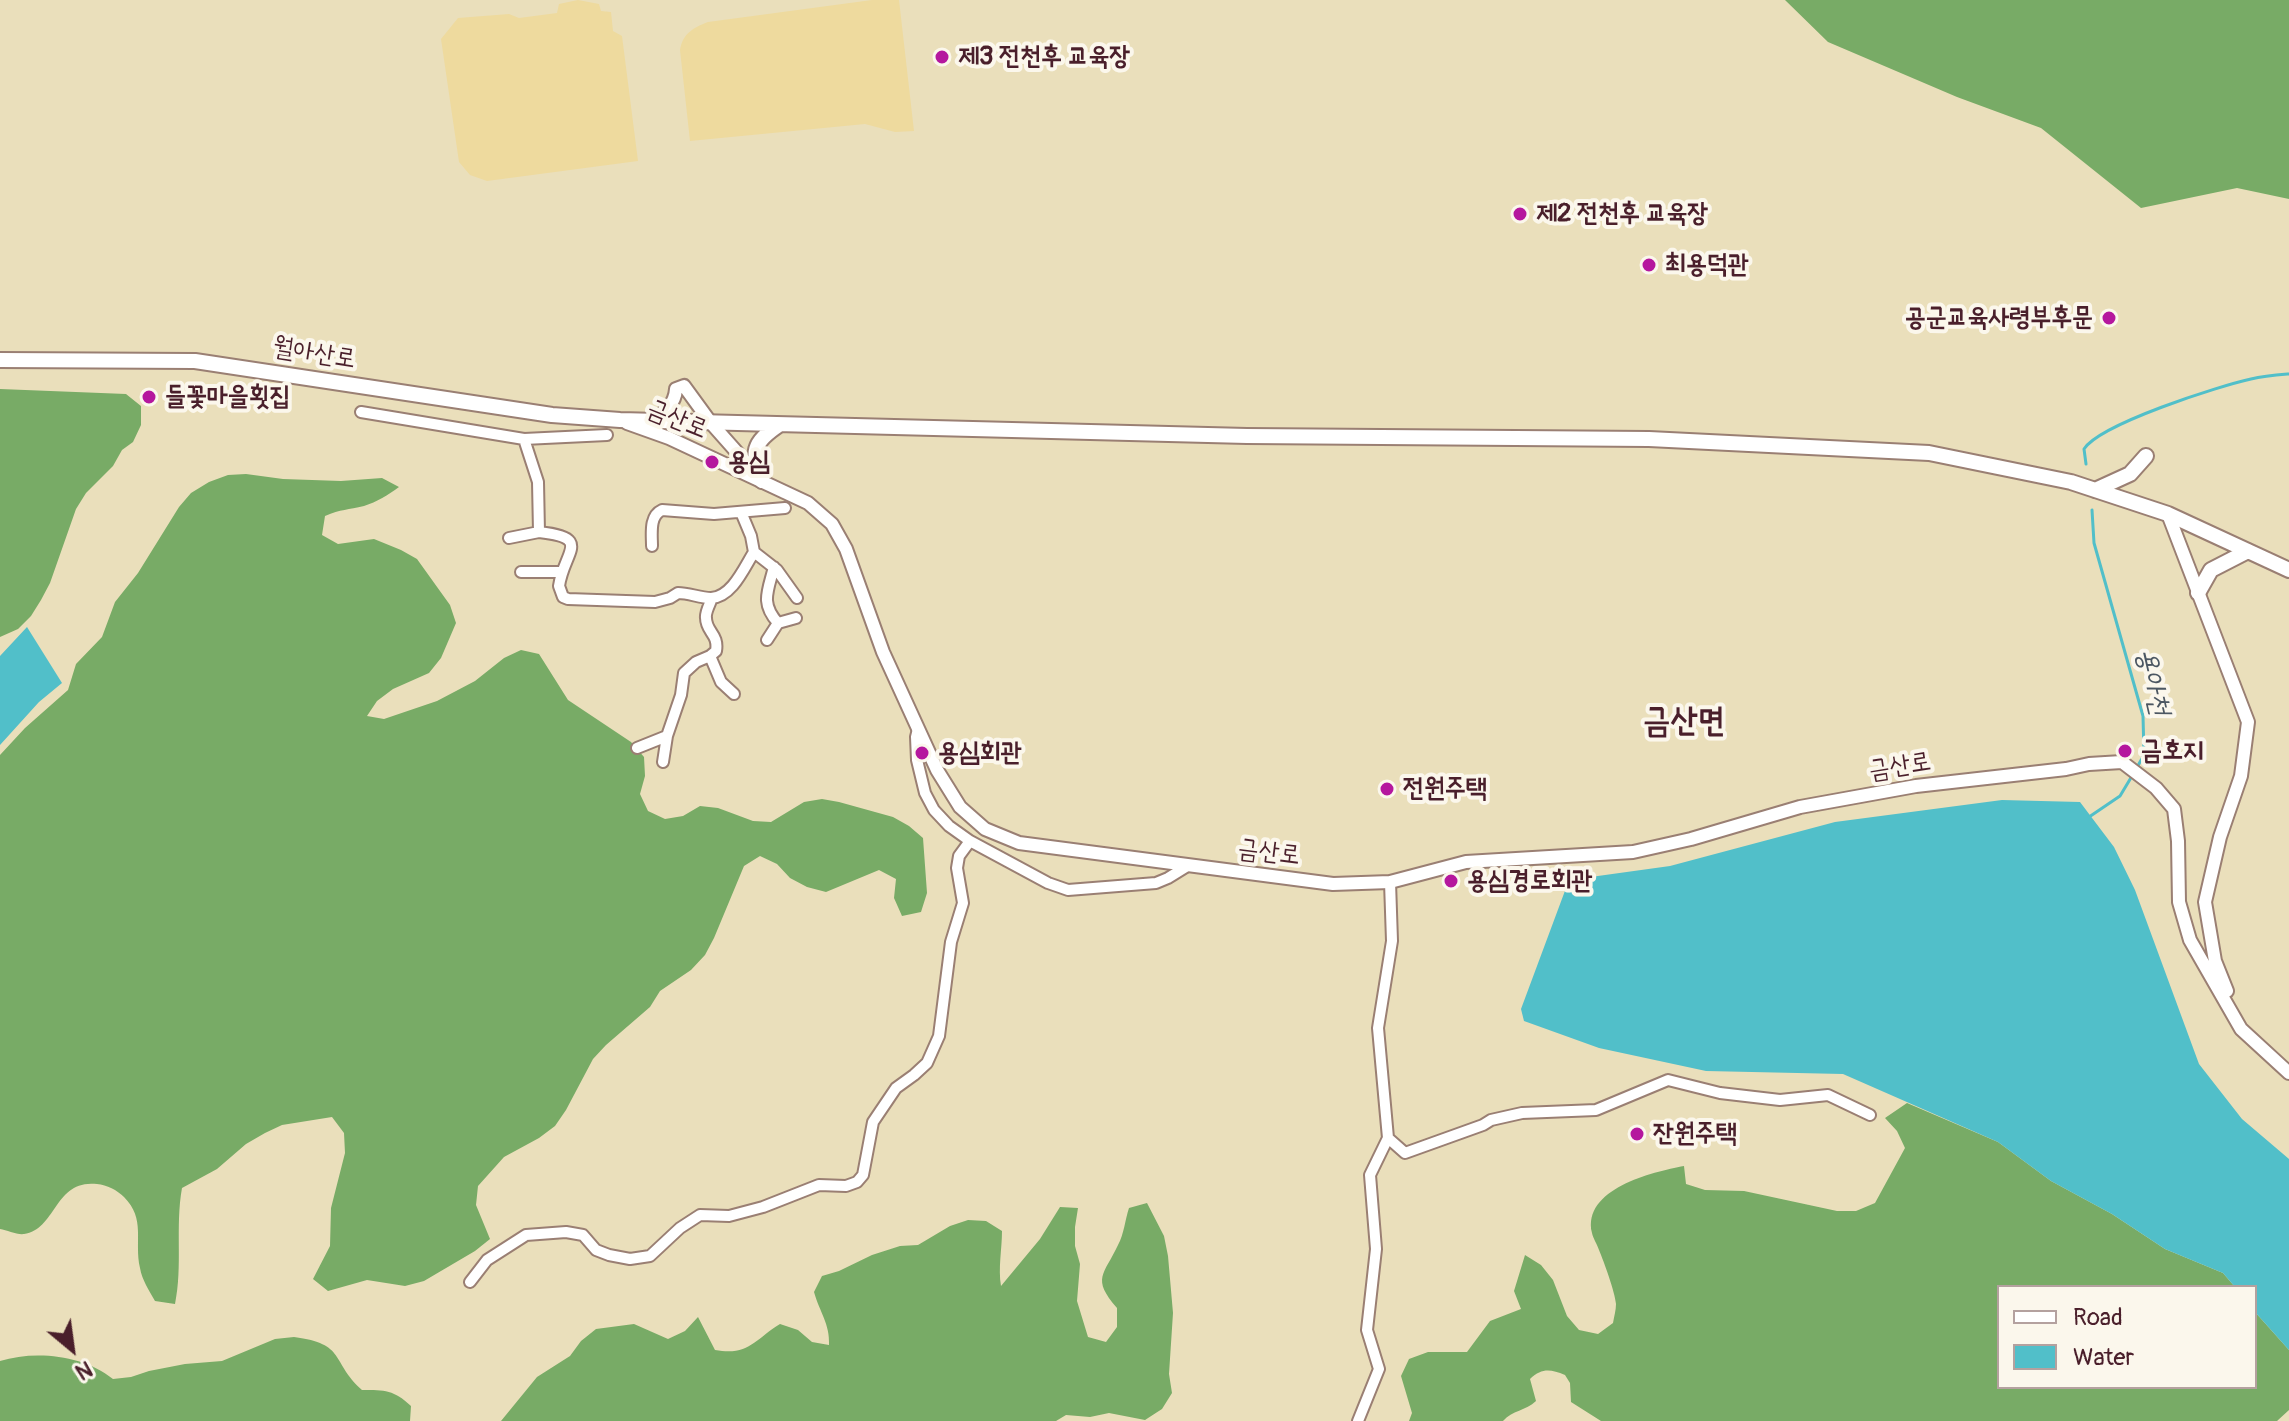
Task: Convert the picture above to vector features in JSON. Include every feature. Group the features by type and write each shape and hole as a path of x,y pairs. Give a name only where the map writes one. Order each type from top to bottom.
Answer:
{"main road":[{"name":"월아산로","path":"0,360 195,361 552,415 620,420 1247,436 1649,439 1929,453 2071,482 2168,514 2289,570"},
{"path":"762,481 755,459 757,445 779,425"},
{"path":"2095,490 2130,474 2146,456"},
{"path":"2198,593 2211,570 2248,551"}],"street":[{"path":"651,421 672,405 676,389 684,386 711,423 762,481"},
{"path":"361,412 524,439 607,435"},
{"name":"금산로","path":"620,420 669,438 808,503 832,524 841,539 883,652 937,770 960,807 985,829 1019,843 1333,884 1390,882 1466,862 1633,852 1691,839 1800,807 1930,784 2122,762 2156,788 2174,809 2179,902 2190,940 2241,1029"},
{"path":"524,439 538,482 539,532"},
{"path":"652,546 654,517 662,510 714,514 785,508"},
{"path":"509,538 539,532 567,537 570,553 559,586 563,597 568,599 655,602 678,593 712,598 731,589 754,552 741,512"},
{"path":"2168,514 2248,722 2241,776 2220,837 2205,902 2215,961 2241,1029 2289,1073"},
{"path":"754,552 781,574 797,598"},
{"path":"774,567 766,600 767,608 778,623"},
{"path":"521,572 562,572"},
{"path":"663,762 684,673 716,651 714,634 705,616 712,598"},
{"path":"767,640 778,623 796,618"},
{"path":"710,656 721,682 734,694"},
{"path":"918,729 917,760 925,793 934,810 970,841 1015,866 1068,890 1156,883 1189,865"},
{"path":"637,748 667,736"},
{"path":"470,1282 487,1260 526,1235 566,1232 583,1235 596,1250 609,1255 630,1259 650,1256 680,1228 700,1215 729,1216 763,1207 819,1185 846,1186 857,1182 863,1175 873,1122 896,1088 927,1063 939,1036 951,942 963,903 957,868 959,856 970,841"},
{"path":"1358,1421 1379,1369 1367,1330 1376,1249 1370,1175 1388,1138 1378,1028 1392,941 1390,882"},
{"path":"1388,1138 1405,1153 1491,1120 1522,1113 1596,1110 1668,1080 1720,1093 1780,1100 1828,1095 1870,1115"}],"green space":[{"path":"1785,0 2289,0 2289,199 2237,188 2141,208 2041,128 1957,97 1828,42"},
{"path":"0,389 126,394 141,406 141,425 133,442 122,450 113,466 86,493 76,509 50,583 31,616 18,629 0,637"},
{"path":"228,475 341,481 382,478 399,487 369,504 325,516 322,535 338,544 374,539 417,559 450,605 456,623 441,658 429,673 393,689 377,701 367,716 384,719 437,701 475,681 504,658 521,650 539,654 568,700 631,742 644,757 645,776 640,794 648,811 665,819 683,816 700,806 718,808 753,821 771,822 804,802 822,799 893,817 923,838 927,893 921,912 902,916 894,898 896,879 879,870 826,892 790,878 777,864 760,856 744,866 705,955 691,970 660,991 650,1007 593,1059 555,1126 504,1157 478,1186 476,1205 490,1239 475,1251 424,1281 405,1286 367,1280 328,1291 313,1279 330,1246 331,1208 345,1153 344,1133 332,1117 282,1125 246,1144 217,1169 182,1188 175,1304 155,1301 141,1272 135,1214 124,1197 108,1187 97,1184 72,1189 35,1230 21,1234 0,1229 0,755 68,690 76,664 102,637 115,602 191,493"},
{"path":"1907,1103 1998,1142 2051,1181 2112,1214 2165,1249 2223,1273 2233,1285 1997,1285 1997,1389 2257,1389 2257,1314 2289,1350 2289,1410 2277,1421 1601,1421 1571,1402 1570,1383 1565,1375 1546,1371 1530,1379 1536,1401 1503,1421 1409,1421 1412,1413 1401,1376 1409,1359 1428,1352 1467,1352 1490,1321 1521,1309 1514,1291 1525,1255 1541,1265 1553,1280 1567,1316 1579,1330 1598,1334 1613,1323 1615,1299 1592,1233 1592,1218 1608,1194 1622,1185 1684,1166 1686,1184 1705,1190 1744,1191 1837,1211 1856,1211 1875,1203 1905,1148 1897,1131 1885,1118"},
{"path":"1147,1203 1164,1236 1173,1313 1169,1374 1172,1393 1162,1409 1145,1420 1109,1413 1090,1417 1066,1415 1056,1421 501,1421 537,1377 570,1356 581,1341 596,1329 634,1324 668,1339 685,1331 698,1317 715,1350 744,1349 780,1324 798,1330 812,1342 829,1345 826,1325 814,1292 822,1276 872,1255 900,1246 918,1245 950,1226 968,1220 986,1221 1002,1231 1001,1286 1040,1239 1060,1207 1078,1208 1075,1227 1075,1246 1080,1264 1077,1301 1088,1337 1106,1342 1117,1327 1117,1308 1104,1290 1102,1276 1120,1241 1129,1208"},
{"path":"294,1337 311,1340 330,1349 362,1390 389,1392 405,1401 411,1406 410,1421 0,1421 0,1361 28,1356 59,1357 88,1365 113,1379 185,1364 222,1361 275,1339"}],"sand":[{"path":"578,0 599,4 601,11 611,12 613,31 622,36 638,161 487,181 470,175 459,162 441,39 458,18 509,14 519,18 557,13 559,4"},
{"path":"872,0 899,0 914,131 895,132 865,124 690,141 680,50 690,32 708,22"}],"water":[{"path":"27,627 62,683 39,702 0,745 0,656"},
{"name":"금호지","path":"2002,800 2080,802 2114,847 2135,890 2199,1064 2242,1119 2289,1159 2289,1350 2257,1314 2257,1285 2233,1285 2223,1273 2165,1249 2112,1214 2051,1181 1998,1142 1843,1074 1706,1071 1599,1048 1524,1021 1521,1009 1569,880 1670,866 1835,822"}],"waterway":[{"name":"용아천","path":"2086,464 2084,449 2112,428 2235,383 2289,374"},
{"name":"용아천","path":"2092,510 2094,543 2143,716 2144,755 2136,769"},
{"name":"용아천","path":"2089,817 2120,796 2132,776"}],"place":[{"name":"제3 전천후 교육장","path":"942,57"},
{"name":"제2 전천후 교육장","path":"1520,214"},
{"name":"최용덕관","path":"1649,265"},
{"name":"공군교육사령부후문","path":"2109,318"},
{"name":"들꽃마을횟집","path":"149,397"},
{"name":"용심","path":"712,462"},
{"name":"금호지","path":"2125,751"},
{"name":"용심회관","path":"922,753"},
{"name":"전원주택","path":"1387,789"},
{"name":"용심경로회관","path":"1451,881"},
{"name":"잔원주택","path":"1637,1134"}],"district":[{"name":"금산면","path":"1684,722"}]}
